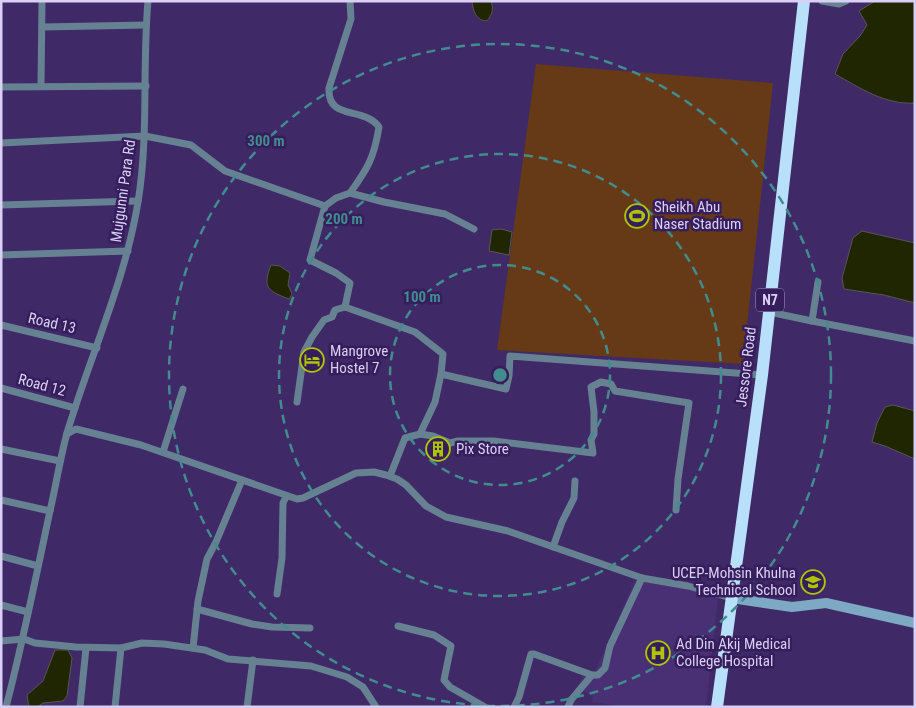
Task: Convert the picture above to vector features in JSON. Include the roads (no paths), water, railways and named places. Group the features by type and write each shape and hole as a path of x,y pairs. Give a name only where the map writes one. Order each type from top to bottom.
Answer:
{"highway":[{"name":"Jessore Road","path":"717,707 762,374 804,1"}],"main road":[{"path":"731,598 792,607 826,603 915,623"}],"street":[{"path":"41,86 42,1"},
{"name":"Mujgunni Para Rd","path":"6,707 24,639 28,612 67,434 128,251 138,201 145,136 148,1"},
{"path":"350,1 351,19 329,88 328,97 331,104 338,109 366,116 375,121 379,127 376,147 371,162 350,193"},
{"path":"822,1 839,4 846,1"},
{"path":"42,26 146,25"},
{"path":"1,87 146,86"},
{"path":"1,143 145,136 191,145 226,172 325,206"},
{"path":"345,307 350,284 336,273 310,260 325,206 336,198 350,193 445,214 474,228"},
{"path":"1,205 138,201"},
{"path":"1,255 128,251"},
{"path":"812,321 818,282"},
{"path":"297,402 304,352 324,320 332,317 335,310 345,307 415,332 443,354 441,374 434,402 420,434"},
{"path":"769,312 915,342"},
{"name":"Road 13","path":"1,325 97,348"},
{"path":"441,374 506,388 510,356 762,374"},
{"path":"390,476 405,438 420,434 433,436 450,443 458,441 494,441 592,453 591,440 594,434 594,418 591,387 601,382 611,384 615,391 689,403 678,480 676,510"},
{"name":"Road 12","path":"1,388 76,408"},
{"path":"163,452 183,389"},
{"path":"67,434 76,429 163,452 286,497 297,499 303,498 344,478 365,472 390,476 406,485 426,506 446,517 508,531 642,578 688,586 731,598"},
{"path":"1,449 60,461"},
{"path":"193,648 197,609 207,559 242,480"},
{"path":"553,547 562,522 574,498 575,481"},
{"path":"277,594 282,558 283,503 286,497"},
{"path":"1,500 50,511"},
{"path":"1,556 38,566"},
{"path":"514,707 519,697 531,654 592,675 598,675 605,668 610,646 642,578"},
{"path":"1,605 28,612"},
{"path":"197,609 252,624 272,627 310,628"},
{"path":"398,626 434,635 451,646 444,680 450,687 485,707"},
{"path":"1,641 24,639 35,643 86,648 121,648 142,643 205,650 228,659 311,666 347,678 363,687 376,707"},
{"path":"80,707 86,648"},
{"path":"115,707 121,648"},
{"path":"248,707 253,660"},
{"path":"568,707 571,700 592,675"}],"place":[{"name":"Sheikh Abu Naser Stadium","path":"637,216"},
{"name":"Mangrove Hostel 7","path":"312,360"},
{"name":"Pix Store","path":"438,449"},
{"name":"UCEP-Mohsin Khulna Technical School","path":"813,582"},
{"name":"Ad Din Akij Medical College Hospital","path":"658,653"}]}
